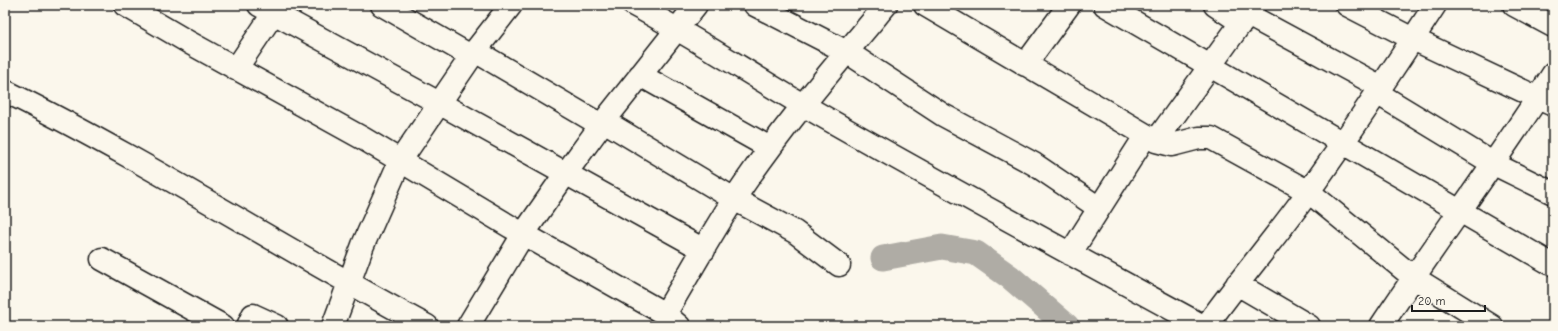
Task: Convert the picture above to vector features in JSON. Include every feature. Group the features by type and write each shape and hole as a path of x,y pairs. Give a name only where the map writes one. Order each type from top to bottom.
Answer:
{"street":[{"path":"125,5 400,161 672,320 704,250 734,199 802,104 886,5"},
{"path":"382,5 602,123 734,199 795,232 839,264"},
{"path":"333,326 363,245 400,161 473,53 511,5"},
{"path":"634,5 678,28 802,104 1070,254 1203,326"},
{"path":"468,326 524,233 602,123 696,5"},
{"path":"756,5 847,52 943,115 1034,164 1099,208"},
{"path":"924,5 1151,138 1172,145 1199,138 1212,138 1309,192 1413,277 1492,326"},
{"path":"1025,65 1069,5"},
{"path":"1106,5 1343,143 1462,210 1553,265"},
{"path":"1215,5 1248,14 1379,90 1494,164 1553,193"},
{"path":"1347,5 1413,39 1545,101"},
{"path":"1206,326 1236,284 1309,192 1435,5"},
{"path":"1514,5 1553,26"},
{"path":"236,69 271,8 704,250"},
{"path":"1070,254 1099,208 1151,138 1210,65 1248,14"},
{"path":"1381,326 1413,277 1494,164 1545,101 1553,74"},
{"path":"640,75 770,148"},
{"path":"5,91 66,121 348,284 427,326"},
{"path":"102,259 223,326"},
{"path":"1236,284 1309,326"},
{"path":"248,326 253,315 277,326"}],"waterway":[{"path":"883,258 942,247 976,253 1010,277 1067,326"}]}
